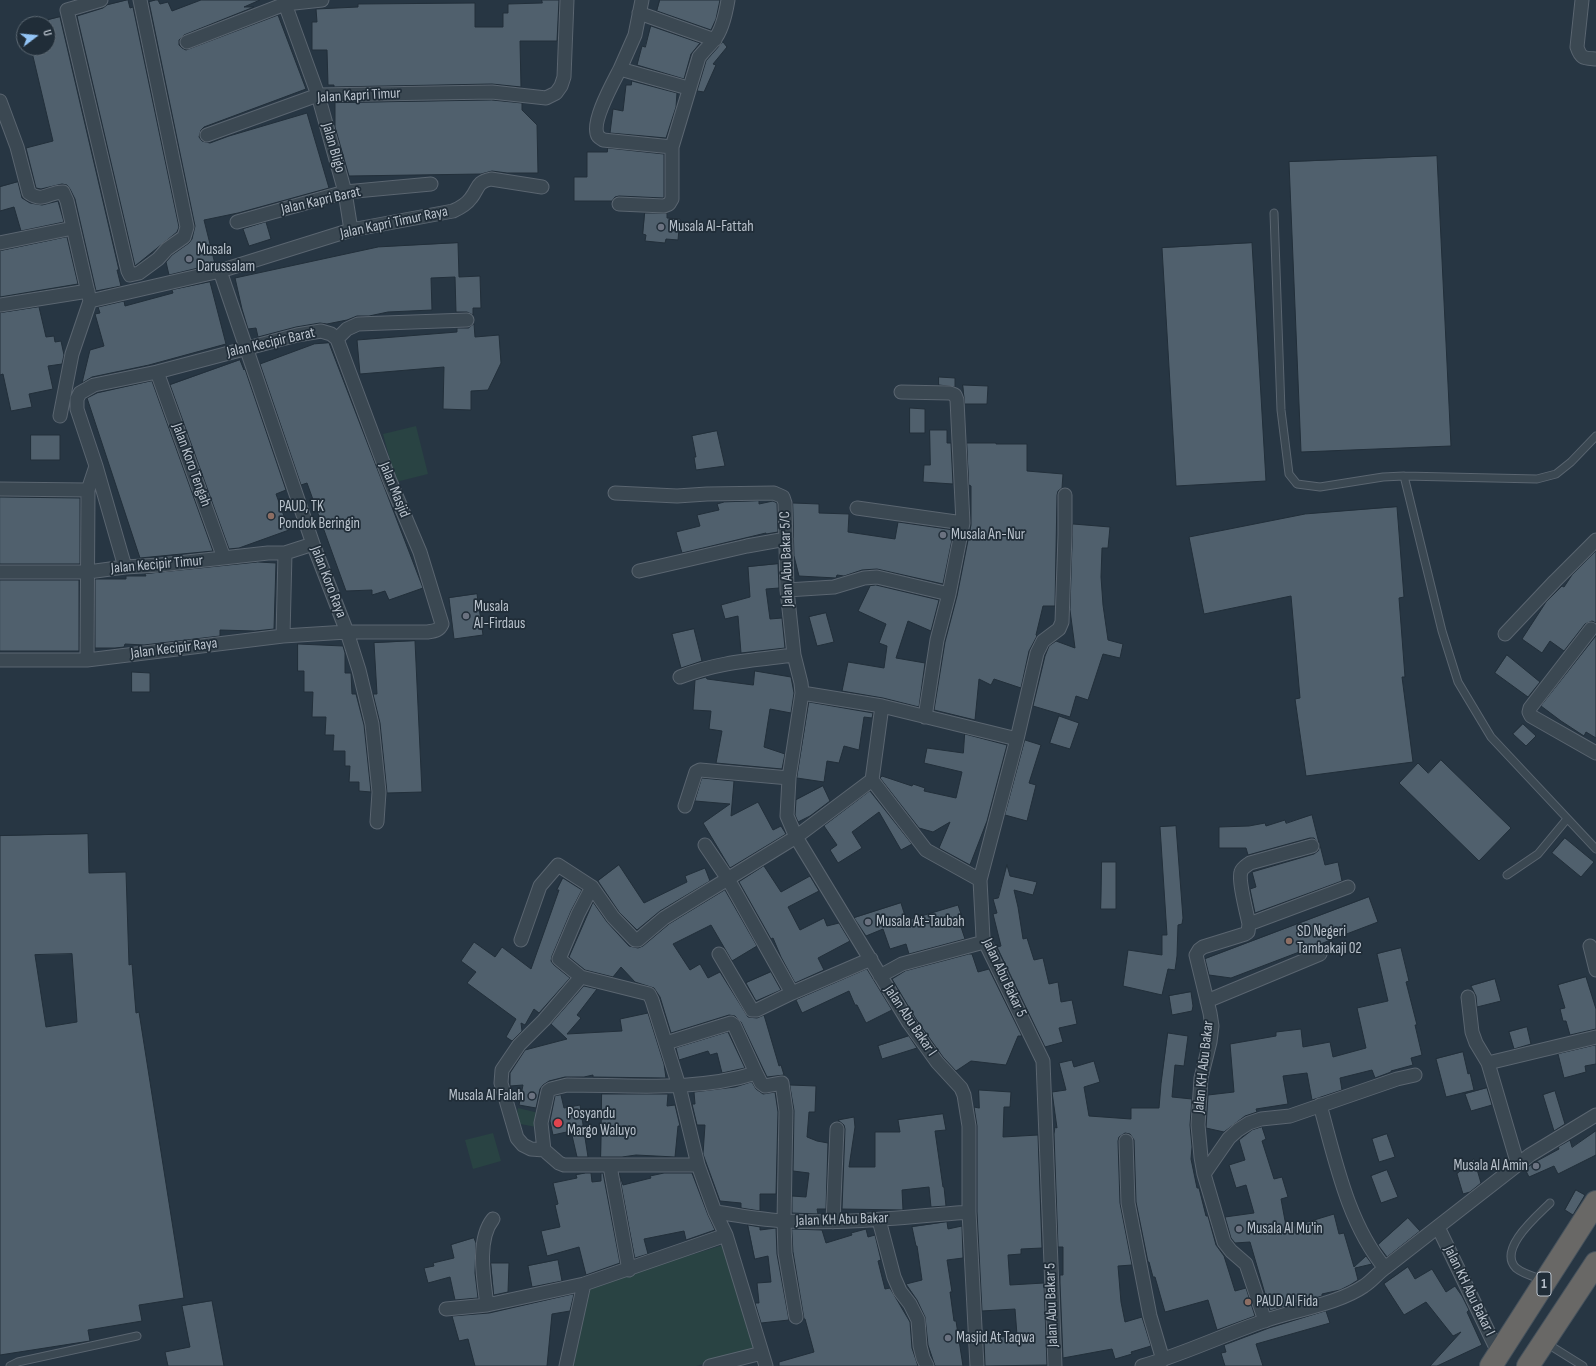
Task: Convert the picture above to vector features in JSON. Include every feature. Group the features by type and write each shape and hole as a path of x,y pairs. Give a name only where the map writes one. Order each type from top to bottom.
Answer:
{"highway":[{"name":"1","path":"1495,1360 1596,1202"},
{"name":"1","path":"1528,1366 1596,1263"}],"street":[{"path":"101,0 67,10 130,275 139,273 158,259 162,253 184,237 187,227 140,0"},
{"path":"187,42 285,2 322,0"},
{"name":"Jalan Kapri Timur","path":"207,135 318,95 492,92 546,98 559,90 564,77 567,0"},
{"path":"642,0 635,35 620,69 606,95 596,131 598,136 603,140 672,146"},
{"path":"619,204 664,206 669,204 672,199 672,146 688,88 699,57 706,47 715,40 726,13 728,0"},
{"path":"1582,0 1577,47 1579,54 1585,58 1596,59"},
{"name":"Jalan Bligo","path":"285,2 318,95 345,192 350,230"},
{"path":"639,13 715,40"},
{"path":"620,69 688,88"},
{"path":"0,101 17,147 29,193 34,197 41,198 56,192 63,192 67,201 89,296 72,354 60,416"},
{"name":"Jalan Kapri Timur Raya","path":"0,306 89,296 220,271 350,230 453,211 462,207 472,197 478,186 486,180 492,179 542,188"},
{"name":"Jalan Kapri Barat","path":"237,222 345,192 431,184"},
{"path":"0,243 73,228"},
{"name":"Jalan Koro Raya","path":"220,271 313,544 347,632 359,670 372,724 379,792 377,822"},
{"name":"Jalan Kecipir Barat","path":"96,466 77,409 77,399 80,393 94,385 157,372 297,335 320,331 331,334 337,339 347,329 358,324 467,320"},
{"name":"Jalan Masjid","path":"337,339 390,481 420,552 442,624 436,631 427,632"},
{"name":"Jalan Koro Tengah","path":"157,372 224,558"},
{"path":"900,392 950,393 955,395 957,400 963,522 949,594 937,640 925,716"},
{"path":"87,660 88,490 96,466"},
{"path":"96,466 125,567"},
{"path":"0,489 88,490"},
{"name":"Jalan Abu Bakar 5/C","path":"615,493 677,496 707,494 779,494 783,497 785,503 787,590 794,655 801,683 802,694"},
{"name":"Jalan Abu Bakar 5","path":"1055,1366 1043,1060 984,942 980,880 1017,739 1037,653 1043,641 1060,629 1062,622 1065,556 1064,495"},
{"path":"857,508 963,522"},
{"path":"639,571 747,546 786,539"},
{"path":"1505,634 1595,542"},
{"name":"Jalan Kecipir Timur","path":"0,572 88,572 268,553 285,553 313,544"},
{"path":"283,636 285,553"},
{"path":"787,590 834,586 864,578 877,577 949,594"},
{"path":"1591,629 1530,708 1529,712 1531,716 1596,753"},
{"name":"Jalan Kecipir Raya","path":"0,660 87,660 283,636 347,632 427,632"},
{"path":"680,677 699,669 724,664 794,655"},
{"path":"802,694 882,706 1017,739"},
{"name":"Jalan Abu Bakar I","path":"802,694 789,778 787,816 796,837 871,959 908,1023 938,1062 961,1088 964,1095 969,1126 969,1212 977,1366"},
{"path":"882,706 872,780 926,850 980,880"},
{"path":"685,806 696,772 700,770 789,778"},
{"path":"522,940 540,886 555,866 560,865 592,887 613,917 636,940 664,918 796,837 872,780"},
{"path":"705,845 728,879 792,993"},
{"path":"1249,924 1240,880 1240,872 1250,863 1312,846"},
{"path":"592,887 578,914 559,959 581,977 649,994 655,1008 679,1086 698,1165 715,1212 726,1235 766,1366"},
{"name":"Jalan KH Abu Bakar","path":"1265,1321 1246,1264 1231,1251 1224,1242 1204,1174 1198,1125 1201,1078 1210,1042 1212,1026 1196,954 1203,947 1245,934 1248,932 1249,924 1348,887"},
{"path":"880,976 902,964 984,942"},
{"path":"1590,946 1596,970"},
{"path":"719,954 752,1010 757,1010 792,993 871,959"},
{"path":"1207,1001 1320,954"},
{"path":"581,977 544,1020 519,1045 502,1070 501,1083 517,1138 531,1149 544,1150 559,1163 564,1165 698,1165"},
{"path":"1468,996 1472,1032 1476,1043 1488,1063 1518,1165"},
{"path":"666,1043 731,1023 734,1025 761,1083 765,1086 779,1083 783,1085 786,1111 784,1221 785,1253 796,1317"},
{"path":"1488,1063 1596,1037"},
{"path":"544,1150 541,1123 548,1091 551,1089 567,1084 679,1086 740,1078 756,1073"},
{"path":"1204,1174 1229,1138 1238,1130 1250,1123 1261,1119 1290,1116 1415,1075"},
{"path":"1320,1105 1336,1164 1354,1215 1363,1237 1385,1268"},
{"path":"1142,1366 1163,1360 1265,1321 1350,1294 1365,1285 1530,1155 1596,1115"},
{"path":"834,1222 837,1129"},
{"path":"1126,1141 1128,1203 1150,1316 1163,1360"},
{"path":"610,1166 629,1270"},
{"name":"Jalan KH Abu Bakar","path":"715,1212 784,1221 834,1222 879,1220 969,1212"},
{"path":"487,1305 483,1272 483,1246 489,1225 493,1219"},
{"path":"879,1220 894,1277 900,1291 910,1304 918,1320 920,1346 927,1366"},
{"name":"Jalan KH Abu Bakar I","path":"1438,1227 1495,1360"},
{"path":"446,1309 487,1305 584,1284 629,1270 726,1235"},
{"path":"566,1366 584,1284"},
{"path":"710,1366 762,1353"}],"lane":[{"path":"1274,213 1281,410 1289,474 1298,484 1320,487 1383,477 1404,476 1537,479 1556,474 1571,462 1596,436"},
{"path":"1404,476 1442,630 1458,682 1492,737 1596,849"},
{"path":"1507,875 1538,854 1567,819"},
{"path":"1546,1281 1520,1271 1515,1267 1512,1261 1511,1253 1518,1236 1550,1203"},
{"path":"10,1366 18,1362 137,1336"},
{"path":"1544,1342 1583,1366"}],"green space":[{"path":"416,426 428,474 396,482 383,434"},
{"path":"518,1108 539,1113 536,1127 515,1123"},
{"path":"493,1133 501,1161 473,1169 465,1140"},
{"path":"723,1245 757,1350 696,1366 569,1366 591,1286"}],"building":[{"path":"128,0 130,8 133,7 179,227 177,232 135,266 77,16 103,8 107,5"},
{"path":"158,0 160,4 168,2 172,11 201,0 260,0 244,7 254,7 184,35 179,40 179,45 186,50 278,15 306,89 204,127 201,130 199,137 202,141 210,143 307,113 329,188 238,213 204,220 215,264 169,275 166,262 172,255 189,243 192,239 195,226 149,2"},
{"path":"542,0 559,0 557,41 520,41 521,87 492,84 334,87 334,85 328,85 327,50 312,50 312,22 317,22 316,9 358,7 358,4 475,3 475,27 503,27 503,13 508,13 508,4 542,3"},
{"path":"660,0 720,0 716,19 711,30 657,11"},
{"path":"60,17 119,270 117,270 121,286 96,291 75,199 67,185 62,184 41,189 36,188 26,148 53,141 33,56 56,56 56,18"},
{"path":"651,26 700,43 691,54 684,79 637,65 642,46 645,47"},
{"path":"723,42 727,47 713,64 716,65 704,92 697,91 706,61"},
{"path":"632,81 677,93 676,107 666,138 610,133 613,109 623,111 626,85 631,85"},
{"path":"492,100 522,103 522,110 537,125 538,173 507,173 492,171 481,174 349,176 335,127 335,103"},
{"path":"608,148 664,154 664,198 619,196 615,197 612,201 574,201 574,177 587,177 587,152 607,152"},
{"path":"1437,156 1451,446 1301,452 1289,162"},
{"path":"18,182 22,198 30,203 42,205 58,201 64,222 21,231 14,207 0,211 0,187"},
{"name":"Musala Al-Fattah","path":"645,213 667,213 667,218 680,219 678,240 666,239 665,243 645,241 646,235 643,234"},
{"path":"266,222 271,239 249,246 243,229"},
{"path":"67,237 78,284 0,297 0,251"},
{"path":"458,243 459,277 480,276 481,308 473,308 473,315 467,312 456,312 455,277 431,278 432,310 388,312 369,316 357,316 347,320 327,324 320,323 296,327 258,337 256,328 248,329 235,278 378,247"},
{"path":"1252,243 1266,481 1176,486 1162,248"},
{"path":"210,282 226,344 149,365 92,377 82,383 90,350 104,346 95,314 100,313 98,307 124,301 125,306 173,293 172,290"},
{"path":"39,307 46,337 54,336 55,342 61,341 64,355 62,364 48,366 53,389 29,394 32,407 11,411 3,374 0,375 0,313"},
{"path":"474,324 475,337 499,335 501,363 488,390 471,391 471,410 443,409 444,367 360,374 357,340 457,332 457,328 468,328"},
{"path":"329,343 423,588 389,600 385,591 372,595 372,590 346,591 307,483 301,485 260,364 314,344"},
{"path":"240,360 244,370 245,369 286,490 276,494 289,530 239,548 229,549 170,385"},
{"path":"939,377 955,378 955,387 939,385"},
{"path":"152,381 213,551 140,558 87,398 97,393"},
{"path":"963,385 988,386 987,404 965,404"},
{"path":"910,408 925,409 925,433 910,433"},
{"path":"930,430 947,430 947,443 951,443 953,484 923,482 924,465 930,465"},
{"path":"717,431 725,466 696,470 694,457 696,457 692,436"},
{"path":"31,435 60,435 60,460 31,460"},
{"path":"967,443 1027,444 1027,471 1063,474 1062,488 1058,491 1057,495 1055,606 1043,606 1037,636 1029,651 1021,688 994,679 991,685 979,679 975,720 934,710 945,642 957,596 971,525 971,486 969,485"},
{"path":"0,497 80,498 80,564 0,564"},
{"path":"759,501 759,504 773,501 777,503 778,532 766,533 682,553 676,532 700,526 697,515 719,510 717,504 724,502"},
{"path":"793,503 819,504 819,513 849,514 848,532 895,539 898,522 954,530 943,584 877,569 862,570 844,576 837,575 836,578 799,576 794,556"},
{"path":"1397,507 1404,597 1399,598 1405,677 1402,677 1413,762 1306,776 1295,699 1300,698 1291,596 1204,614 1189,537 1305,514"},
{"path":"1073,524 1110,527 1108,548 1102,548 1101,577 1103,605 1108,640 1123,644 1120,658 1103,654 1088,700 1076,696 1070,717 1033,706 1045,656 1049,646 1056,641 1075,648 1070,610"},
{"path":"1596,551 1596,623 1592,621 1585,624 1564,651 1550,641 1542,653 1522,639 1546,602 1562,586 1564,587 1572,575"},
{"path":"258,562 276,563 274,629 255,631 220,630 220,636 144,645 125,644 124,647 115,648 95,648 95,579 126,579 126,576 146,576 145,574"},
{"path":"778,564 779,588 766,589 770,619 782,618 785,648 741,653 738,616 725,619 721,605 750,597 748,567"},
{"path":"0,580 79,580 79,651 0,651"},
{"path":"876,585 939,600 931,631 908,621 896,658 925,663 919,707 883,698 842,691 848,662 884,668 887,646 879,643 886,624 858,611 870,586"},
{"name":"Musala Al-Firdaus","path":"477,594 483,635 454,639 449,598"},
{"path":"826,613 834,642 817,646 809,617"},
{"path":"694,629 702,661 681,668 672,634"},
{"path":"1596,636 1596,738 1586,732 1584,736 1541,706"},
{"path":"415,641 422,792 387,793 380,723 373,694 377,694 374,643"},
{"path":"298,644 343,646 345,653 345,673 351,673 352,694 356,694 364,725 371,792 359,791 359,782 349,782 350,766 345,766 345,751 333,751 334,735 325,735 326,717 312,717 313,692 304,692 304,671 298,671"},
{"path":"1507,655 1540,682 1528,697 1495,673"},
{"path":"755,671 791,677 794,693 791,713 770,709 764,747 785,754 782,769 716,763 722,731 709,729 711,711 693,710 695,680 706,677 707,679 753,685"},
{"path":"132,672 150,673 150,692 132,692"},
{"path":"809,702 873,713 872,718 864,717 859,750 844,746 839,763 827,761 824,782 797,778"},
{"path":"1059,716 1079,723 1070,749 1050,743"},
{"path":"1523,724 1536,736 1526,746 1513,734"},
{"path":"965,734 1007,745 987,821 970,865 939,848 950,822 933,832 919,828 880,778 882,776 912,786 913,784 925,788 924,791 956,798 962,772 924,763 927,748 963,753"},
{"path":"1025,740 1041,745 1029,783 1036,785 1027,821 1005,815"},
{"path":"1441,760 1511,828 1479,861 1399,783 1418,763 1428,773"},
{"path":"702,778 734,781 731,816 758,802 773,830 781,826 786,834 730,868 703,823 730,804 695,801"},
{"path":"823,786 830,801 810,816 798,822 795,815 796,800"},
{"path":"870,791 912,844 901,850 879,812 852,832 862,848 838,863 830,850 837,845 824,826"},
{"path":"1312,815 1319,843 1314,838 1310,838 1248,855 1246,848 1219,848 1219,827 1249,826 1265,823 1266,826 1285,820 1286,823"},
{"path":"1176,826 1183,918 1182,924 1178,925 1175,970 1168,969 1162,995 1123,986 1128,950 1162,955 1162,935 1167,935 1160,827"},
{"path":"88,834 89,873 126,872 129,965 132,964 136,1013 139,1012 184,1298 139,1305 142,1321 88,1330 90,1341 0,1355 0,836","holes":["72,954 77,1022 46,1027 35,955"]},
{"path":"1565,838 1594,862 1581,877 1552,853"},
{"path":"1320,845 1325,865 1338,862 1342,881 1255,913 1250,889 1256,887 1252,872 1314,854 1318,851"},
{"path":"1102,862 1116,862 1116,909 1101,909"},
{"path":"619,865 644,903 687,882 685,876 705,868 710,881 660,911 637,930 619,912 598,881"},
{"path":"1007,865 1010,876 1037,882 1033,895 1014,890 1023,939 1027,938 1034,960 1043,958 1049,984 1058,982 1061,1002 1072,1000 1077,1024 1059,1028 1063,1042 1045,1047 997,947 1001,946 993,914 997,913 993,899 998,898"},
{"path":"764,866 781,892 810,876 819,891 788,907 800,930 824,918 827,926 839,923 850,941 818,958 824,970 795,983 773,938 771,939 739,882"},
{"path":"563,878 582,890 571,911 551,961 570,978 539,1013 534,1009 525,1025 521,1023 522,1031 512,1041 506,1037 516,1019 467,983 476,972 461,961 474,942 495,957 502,947 531,969 559,890 557,890"},
{"path":"725,890 757,946 732,961 711,925 673,944 690,970 700,964 708,978 720,972 748,1017 757,1018 764,1015 779,1066 781,1065 784,1075 767,1077 741,1022 735,1016 729,1015 671,1033 660,997 654,988 635,982 621,967 613,977 585,970 569,957 593,902 607,922 629,946 638,948 643,946 669,924"},
{"name":"SD Negeri Tambakaji 02","path":"1369,897 1378,922 1231,978 1209,975 1205,959"},
{"path":"901,903 905,916 907,916 908,920 958,905 963,920 959,921 965,939 909,954 906,944 890,949 883,929 866,936 854,918"},
{"path":"1401,948 1409,981 1406,982 1417,1025 1415,1025 1422,1055 1411,1058 1413,1065 1391,1071 1375,1078 1372,1070 1340,1078 1342,1090 1312,1100 1307,1073 1283,1076 1288,1104 1256,1109 1257,1112 1245,1116 1224,1132 1206,1128 1208,1095 1234,1092 1230,1044 1276,1036 1276,1032 1301,1029 1303,1047 1330,1042 1333,1057 1366,1048 1357,1008 1388,1001 1377,954"},
{"path":"972,954 978,972 989,969 1022,1036 1018,1036 1006,1065 971,1061 956,1071 943,1057 916,1019 892,979 905,971"},
{"path":"867,969 892,1010 866,1023 857,1005 855,1005 849,991 802,1013 796,1000"},
{"path":"771,972 781,990 756,1001 746,983"},
{"path":"1586,977 1596,1009 1596,1029 1570,1035 1566,1021 1563,1021 1560,1009 1565,1008 1558,985"},
{"path":"1495,979 1501,1001 1477,1007 1476,996 1471,986"},
{"path":"584,986 597,989 577,1015 581,1018 567,1034 622,1031 620,1019 648,1013 664,1064 666,1078 593,1077 593,1075 584,1077 565,1077 549,1081 543,1085 540,1089 536,1108 519,1105 523,1085 510,1086 510,1073 525,1050 567,1039 551,1024"},
{"path":"1191,992 1193,1006 1192,1011 1172,1015 1169,996"},
{"path":"1527,1027 1531,1044 1514,1049 1509,1032"},
{"path":"728,1032 745,1068 722,1073 717,1053 710,1055 708,1051 679,1060 676,1048"},
{"path":"1168,1033 1188,1036 1184,1066 1175,1065 1172,1097 1192,1099 1190,1125 1192,1147 1191,1159 1197,1188 1199,1188 1206,1216 1208,1216 1216,1245 1224,1256 1235,1291 1246,1288 1255,1316 1217,1330 1208,1300 1165,1312 1155,1277 1153,1277 1148,1262 1136,1202 1134,1140 1130,1134 1125,1133 1119,1137 1118,1141 1120,1203 1132,1265 1118,1266 1121,1302 1125,1322 1142,1317 1151,1346 1115,1359 1112,1349 1063,1358 1060,1275 1063,1275 1063,1247 1058,1247 1054,1134 1055,1127 1057,1128 1052,1092 1066,1090 1059,1063 1072,1060 1074,1067 1094,1061 1100,1082 1084,1087 1089,1116 1131,1119 1131,1108 1159,1108"},
{"path":"909,1036 917,1048 882,1059 878,1046"},
{"path":"1596,1045 1596,1064 1585,1066 1586,1072 1564,1078 1558,1054"},
{"path":"1463,1052 1468,1074 1470,1073 1474,1090 1446,1097 1436,1059"},
{"path":"752,1082 756,1089 763,1094 775,1092 778,1112 776,1194 760,1194 760,1211 741,1208 741,1203 720,1201 703,1154 705,1125 697,1125 692,1104 695,1104 694,1092 735,1087"},
{"path":"790,1085 816,1086 815,1112 809,1112 807,1137 828,1143 826,1209 817,1209 818,1214 792,1213 792,1196 806,1197 809,1173 793,1171 794,1111"},
{"path":"1487,1088 1492,1105 1471,1111 1465,1094"},
{"path":"979,1090 1011,1092 1010,1107 1004,1107 1003,1137 1038,1135 1042,1248 1021,1249 1021,1254 1008,1255 1010,1285 1044,1283 1047,1365 985,1366 984,1339 1017,1335 1015,1309 982,1311 977,1212 977,1126 974,1107 979,1108"},
{"path":"1555,1091 1565,1124 1554,1131 1543,1095"},
{"path":"602,1094 668,1094 667,1106 675,1105 680,1126 678,1126 675,1157 636,1155 601,1157"},
{"path":"561,1095 564,1108 580,1105 588,1157 577,1157 571,1131 553,1135 550,1121 555,1096"},
{"path":"943,1114 946,1130 935,1131 946,1206 931,1207 929,1187 902,1190 903,1210 842,1209 845,1129 844,1125 838,1120 854,1117 855,1127 849,1167 875,1167 875,1132 900,1132 898,1120"},
{"path":"1262,1127 1266,1139 1262,1141 1274,1179 1282,1177 1288,1197 1281,1199 1286,1226 1290,1225 1291,1227 1334,1214 1339,1234 1344,1233 1354,1267 1366,1256 1372,1264 1355,1268 1358,1280 1340,1290 1322,1294 1322,1296 1270,1311 1250,1242 1235,1243 1231,1238 1225,1217 1254,1213 1246,1185 1236,1188 1229,1165 1245,1160 1239,1140 1252,1130"},
{"path":"1596,1131 1596,1155 1558,1174 1554,1166 1529,1177 1525,1169 1535,1162 1559,1149 1558,1147 1570,1140 1572,1147"},
{"path":"1387,1134 1395,1157 1379,1162 1372,1139"},
{"path":"1474,1159 1481,1183 1470,1192 1463,1194 1457,1174"},
{"path":"1387,1170 1398,1197 1381,1203 1371,1176"},
{"path":"591,1173 592,1182 601,1181 601,1173 603,1173 620,1263 586,1275 579,1247 547,1256 541,1231 560,1227 555,1205 558,1204 553,1183 577,1178 576,1175"},
{"path":"619,1173 623,1185 664,1173 692,1173 715,1230 686,1240 684,1231 644,1239 648,1254 635,1258"},
{"path":"1576,1190 1585,1195 1573,1215 1565,1210"},
{"path":"1408,1218 1420,1231 1387,1257 1378,1245"},
{"path":"947,1222 948,1229 962,1226 963,1258 947,1260 952,1292 950,1292 954,1321 956,1321 963,1366 935,1366 928,1345 925,1317 917,1300 906,1284 922,1280 917,1246 912,1227"},
{"path":"748,1225 760,1227 760,1230 776,1228 777,1254 789,1320 761,1323 755,1303 759,1303 757,1283 771,1282 768,1256 755,1259"},
{"path":"792,1229 822,1230 826,1243 866,1229 868,1237 875,1235 881,1260 878,1261 885,1289 890,1288 910,1322 912,1348 918,1366 779,1366 779,1362 814,1352 804,1319 793,1252"},
{"path":"474,1238 476,1243 475,1273 478,1298 455,1300 450,1277 428,1283 424,1268 434,1266 433,1263 454,1258 451,1245"},
{"path":"558,1260 562,1281 532,1287 528,1266"},
{"path":"491,1263 509,1263 508,1292 494,1295"},
{"path":"1408,1267 1415,1279 1432,1269 1446,1292 1455,1286 1469,1310 1467,1312 1482,1345 1437,1366 1430,1366 1461,1332 1453,1336 1426,1302 1404,1315 1384,1284"},
{"path":"574,1294 570,1311 552,1314 547,1366 475,1366 468,1339 459,1341 452,1316 489,1313"},
{"path":"212,1301 224,1366 168,1366 165,1352 190,1347 182,1306"},
{"path":"1326,1311 1330,1323 1256,1344 1263,1366 1225,1366 1221,1353 1226,1352 1224,1345 1269,1328"}],"place":[{"name":"Musala Al-Fattah","path":"661,227"},
{"name":"Musala Darussalam","path":"189,259"},
{"name":"PAUD, TK Pondok Beringin","path":"271,516"},
{"name":"Musala An-Nur","path":"943,535"},
{"name":"Musala Al-Firdaus","path":"466,616"},
{"name":"Musala At-Taubah","path":"868,922"},
{"name":"SD Negeri Tambakaji 02","path":"1289,941"},
{"name":"Musala Al Falah","path":"532,1096"},
{"name":"Posyandu Margo Waluyo","path":"558,1123"},
{"name":"Musala Al Amin","path":"1536,1166"},
{"name":"Musala Al Mu'in","path":"1239,1229"},
{"name":"PAUD Al Fida","path":"1248,1302"},
{"name":"Masjid At Taqwa","path":"948,1338"}]}
